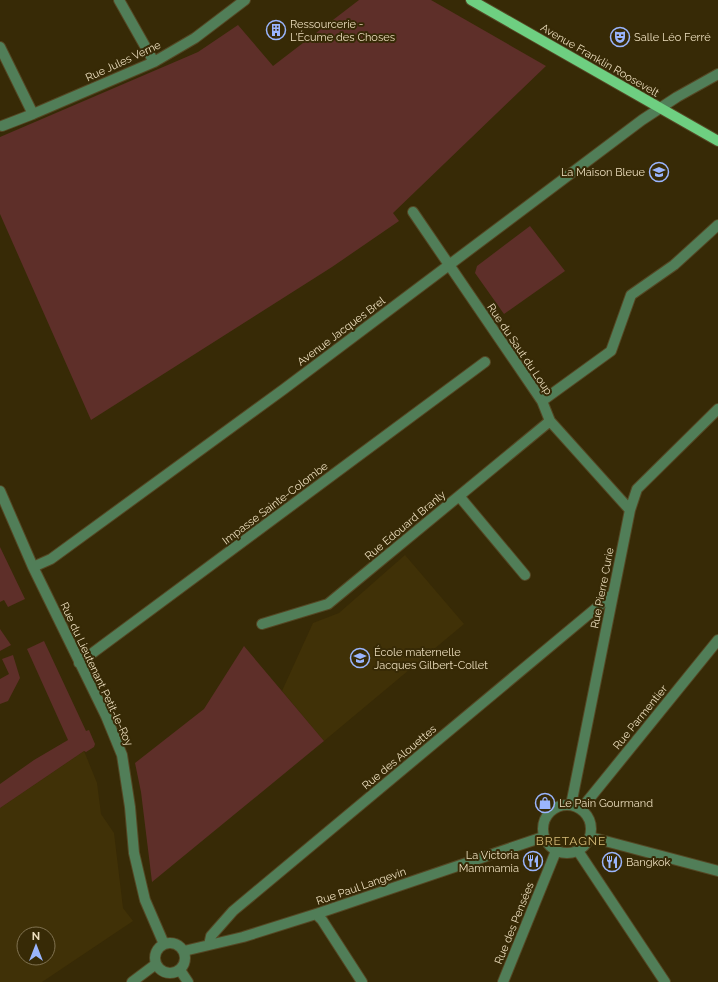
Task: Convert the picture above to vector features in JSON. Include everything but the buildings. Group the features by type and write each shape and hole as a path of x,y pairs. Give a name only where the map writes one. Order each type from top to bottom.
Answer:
{"main road":[{"name":"Avenue Franklin Roosevelt","path":"471,0 718,141"}],"street":[{"path":"119,0 154,62"},
{"name":"Rue Jules Verne","path":"2,126 154,62 195,38 245,0"},
{"path":"0,47 33,114"},
{"name":"Avenue Jacques Brel","path":"33,567 52,559 449,266 642,120 718,74"},
{"name":"Rue du Saut du Loup","path":"413,212 542,401 550,420 630,510"},
{"path":"542,401 611,351 631,295 674,265 718,225"},
{"name":"Impasse Sainte-Colombe","path":"79,663 485,362"},
{"name":"Rue Pierre Curie","path":"571,805 630,510 637,489 718,409"},
{"name":"Rue Edouard Branly","path":"262,624 328,604 550,420"},
{"name":"Rue du Lieutenant Petit-le-Roy","path":"0,491 33,567 106,716 122,755 130,807 134,853 145,900 164,944"},
{"path":"459,496 525,575"},
{"name":"Rue des Alouettes","path":"209,945 211,936 232,911 613,594"},
{"name":"Rue Parmentier","path":"581,809 718,640"},
{"path":"562,805 571,805 581,809 590,821 590,837 587,843 578,851 563,854 556,851 546,843 543,837 542,828 548,813 562,805"},
{"name":"Rue Paul Langevin","path":"184,952 316,914 543,837"},
{"path":"590,837 718,871"},
{"name":"Rue des Pensées","path":"503,982 556,851"},
{"path":"578,851 665,982"},
{"path":"316,914 322,920 362,982"},
{"path":"164,944 178,944 184,952 185,961 180,970 166,973 158,968 155,959 157,950 164,944"},
{"path":"132,982 156,964"},
{"path":"180,970 188,982"}],"shaded area":[{"path":"359,0 431,0 546,66 393,213 399,221 332,267 91,420 0,214 0,137 198,52 238,25 273,66"},
{"path":"530,226 565,271 504,314 475,273 477,266"},
{"path":"0,547 25,599 8,607 4,600 0,602"},
{"name":"École maternelle Jacques Gilbert-Collet","path":"405,555 464,624 324,741 282,691 313,623 339,613"},
{"path":"0,629 11,645 0,651"},
{"path":"44,641 86,731 89,730 95,744 94,747 86,752 84,751 0,808 0,784 34,760 68,740 27,649"},
{"path":"244,646 324,741 152,882 141,792 135,763 204,709"},
{"path":"13,655 20,678 8,701 0,704 0,679 9,674 2,659"},
{"path":"84,751 97,783 101,814 114,833 123,908 133,921 42,982 0,982 0,808"}],"place":[{"name":"Ressourcerie - L'Écume des Choses","path":"276,30"},
{"name":"Salle Léo Ferré","path":"620,37"},
{"name":"La Maison Bleue","path":"659,172"},
{"name":"École maternelle Jacques Gilbert-Collet","path":"360,658"},
{"name":"Le Pain Gourmand","path":"545,803"},
{"name":"La Victoria Mammamia","path":"533,861"},
{"name":"Bangkok","path":"612,862"}],"district":[{"name":"BRETAGNE","path":"571,841"}]}
